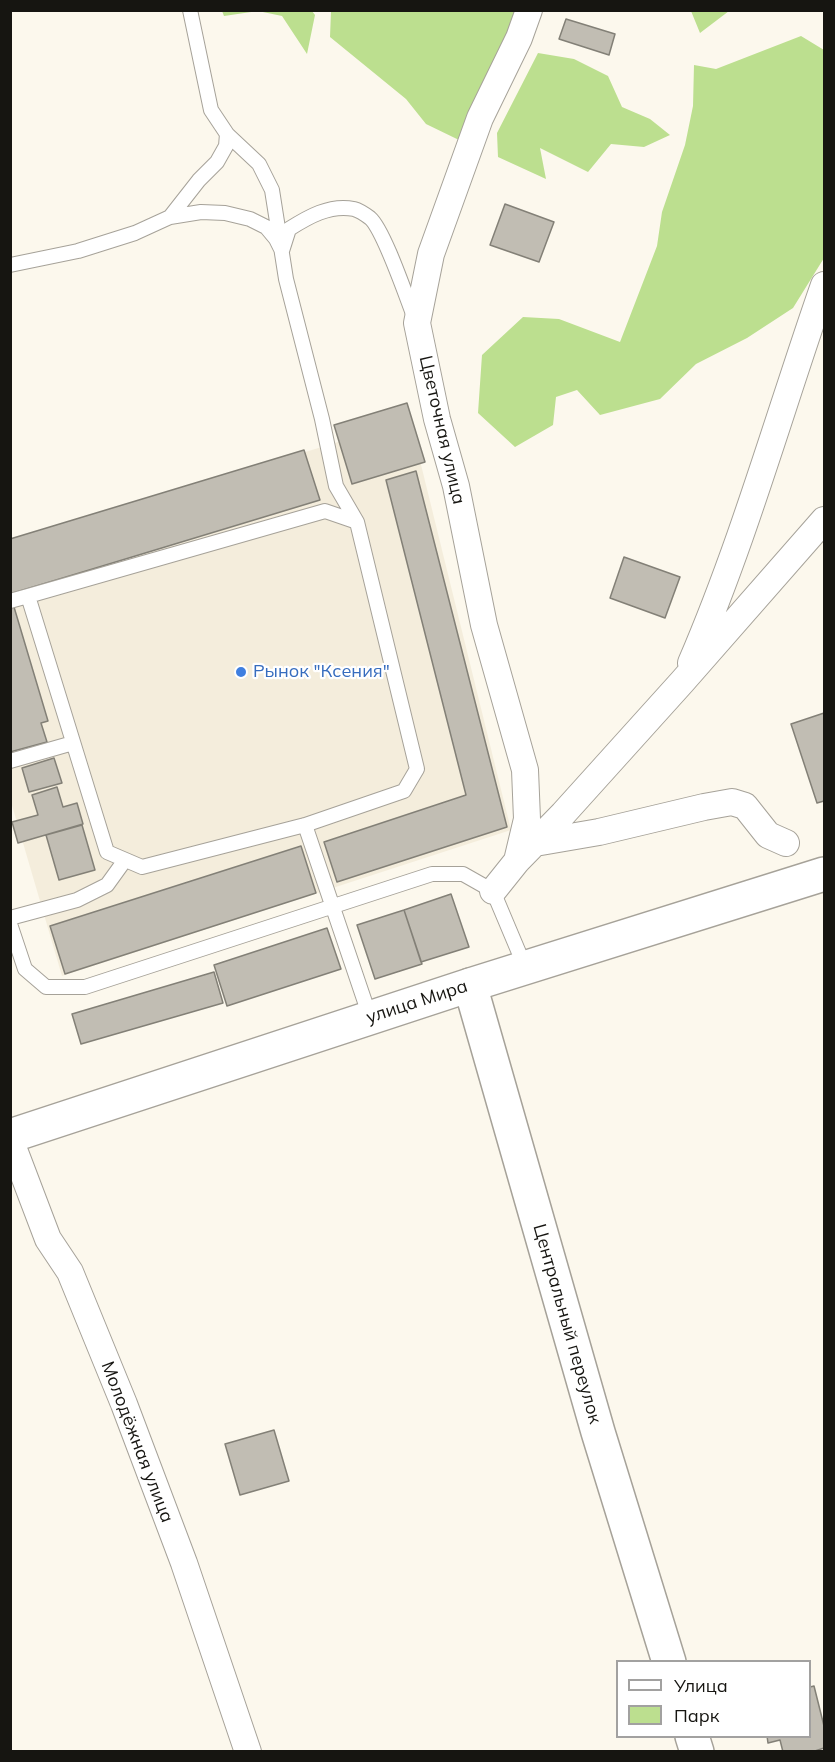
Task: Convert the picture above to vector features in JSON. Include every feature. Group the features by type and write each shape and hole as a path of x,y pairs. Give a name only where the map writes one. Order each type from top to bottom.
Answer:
{"main road":[{"name":"улица Мира","path":"10,1137 370,1017 825,874"},
{"name":"Центральный переулок","path":"470,985 598,1432 668,1660"}],"street":[{"name":"Цветочная улица","path":"517,861 527,819 525,770 484,625 456,486 437,419 417,323 431,254 442,223 480,118 519,38 529,10"},
{"path":"682,682 723,583 758,486 797,362 825,285"},
{"path":"806,540 825,501"},
{"path":"493,891 517,861 682,682 825,520"},
{"path":"535,843 598,832 732,802 746,806 768,836 786,843"},
{"name":"Молодёжная улица","path":"10,1137 48,1239 70,1272 124,1404 183,1563 248,1752"}],"lane":[{"path":"28,596 108,852 125,860 142,867 305,825 404,791 417,769 357,522 336,486 322,419 286,279 272,190 259,164 227,134 211,110 190,10"},
{"path":"170,217 199,180 217,162 226,146 227,134"},
{"path":"282,251 289,229 305,219 333,209 355,209 371,219 384,241 417,323"},
{"path":"13,259 78,251 135,233 170,217 201,212 225,213 250,219 266,227 282,251"},
{"path":"10,602 325,511 357,522"},
{"path":"10,761 73,743"},
{"path":"305,825 370,1017"},
{"path":"10,918 77,900 108,885 125,860"},
{"path":"10,924 25,969 46,987 85,987 432,874 463,874 493,891 525,967"}],"shaded area":[{"name":"Рынок \"Ксения\"","path":"410,420 511,830 62,976 11,802 11,542"}],"green space":[{"path":"691,10 729,11 700,33"},
{"path":"222,11 258,11 224,16"},
{"path":"258,11 312,11 315,15 307,54 282,16"},
{"path":"331,11 517,11 459,140 426,124 406,99 330,37"},
{"path":"801,36 824,50 824,258 793,308 747,338 696,364 660,399 600,415 577,390 556,397 553,425 515,447 478,413 482,355 523,317 559,319 620,342 657,246 662,212 685,145 693,106 694,65 716,69"},
{"path":"538,53 574,59 608,76 622,107 650,119 670,135 644,147 611,144 588,172 540,148 546,179 498,157 497,133"}],"building":[{"path":"566,19 615,34 609,55 559,39"},
{"path":"505,204 554,222 539,262 490,245"},
{"path":"407,403 425,462 352,484 334,425"},
{"path":"304,450 320,500 10,594 10,539"},
{"path":"416,471 507,827 337,882 324,842 466,795 386,480"},
{"path":"624,557 680,577 665,618 610,598"},
{"path":"14,607 48,721 41,723 47,742 10,752 10,608"},
{"path":"824,713 824,801 817,803 791,724"},
{"path":"54,758 62,783 29,792 22,768"},
{"path":"57,787 63,807 77,803 83,824 18,843 12,822 38,815 32,795"},
{"path":"82,825 95,870 59,880 46,835"},
{"path":"301,846 316,893 65,974 50,926"},
{"path":"451,894 469,947 421,962 404,910"},
{"path":"404,910 422,964 375,979 357,925"},
{"path":"327,928 341,969 227,1006 214,965"},
{"path":"214,972 223,1003 81,1044 72,1014"},
{"path":"274,1430 289,1481 240,1495 225,1444"},
{"path":"814,1686 824,1726 824,1748 812,1752 783,1752 780,1740 768,1743 767,1738 811,1738 811,1687"}],"place":[{"name":"Рынок \"Ксения\"","path":"241,672"}]}
